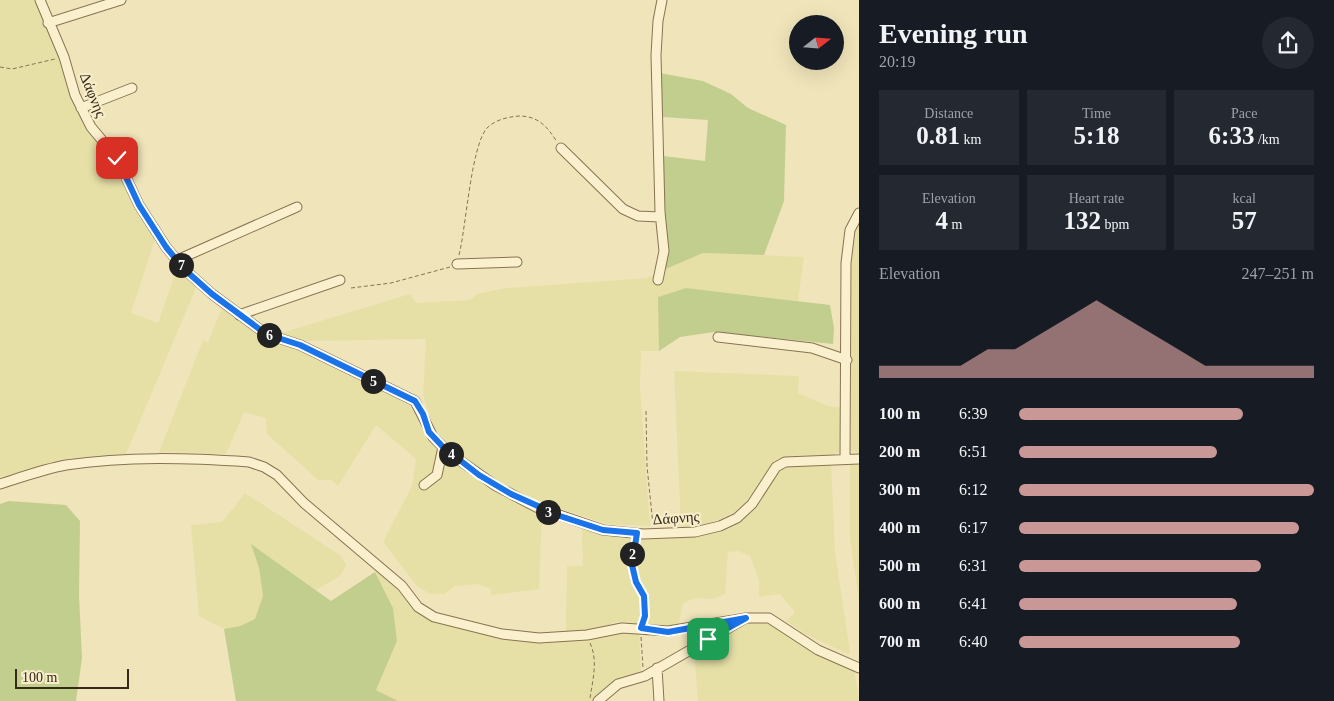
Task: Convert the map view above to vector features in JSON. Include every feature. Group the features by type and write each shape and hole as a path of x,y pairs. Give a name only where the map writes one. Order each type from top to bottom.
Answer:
{"street":[{"name":"Δάφνης","path":"40,0 48,23 64,57 81,108 91,127 117,158 139,205 177,260 205,287 266,334 300,345 415,401 423,414 429,432 443,447 496,486 536,507 603,530 637,533 695,532 720,526 737,518 752,504 776,467 785,462 859,460"},
{"path":"48,23 121,0"},
{"path":"658,280 664,250 660,217 656,55 658,21 662,0"},
{"path":"81,108 132,88"},
{"path":"562,148 623,209 638,216 660,217"},
{"path":"177,260 297,207"},
{"path":"845,460 846,263 850,230 859,213"},
{"path":"457,264 517,262"},
{"path":"239,315 340,280"},
{"path":"718,337 812,348 847,360"},
{"path":"424,485 437,475 443,447"},
{"path":"0,484 65,466 124,460 154,458 249,462 264,467 276,474 304,503 402,586 418,607 434,617 502,634 539,638 587,635 622,628 641,628 668,632 746,618 769,618 818,650 859,668"},
{"path":"598,701 618,684 644,676 746,618"},
{"path":"657,668 659,701"}],"path":[{"path":"0,67 12,69 64,57"},
{"path":"351,288 391,283 457,264 465,231 475,162 485,130 493,122 529,116 546,125 562,148"},
{"path":"646,411 647,466 654,533"},
{"path":"637,533 632,565 636,582 644,596 645,616 641,628 644,676"},
{"path":"587,635 594,652 590,701"}],"shaded area":[{"path":"0,0 39,0 73,94 115,160 156,236 131,313 158,323 178,265 198,283 126,454 71,458 0,477"},
{"path":"859,222 859,453 851,450 849,444 852,243"},
{"path":"703,253 804,257 798,301 686,288 659,297 659,351 641,351 640,387 650,526 607,524 543,503 504,485 451,448 433,426 423,395 426,339 305,341 281,333 410,294 417,303 470,300 477,294 507,288 647,278"},
{"path":"223,306 262,339 300,348 413,402 444,450 542,511 539,589 491,595 491,589 478,584 455,586 444,594 430,594 417,586 383,542 412,486 416,459 376,425 338,486 331,480 318,480 267,434 266,418 244,412 226,454 159,452 203,340 208,342"},
{"path":"674,371 799,376 798,393 828,406 843,408 842,452 832,455 793,456 775,460 755,492 734,513 705,525 681,526"},
{"path":"831,461 835,552 850,652 848,654 809,636 786,621 795,612 780,594 759,597 759,580 750,556 738,551 728,552 725,594 713,599 696,598 683,603 678,626 616,622 597,630 566,632 567,566 583,566 582,527 695,534 738,519 771,477 786,463"},
{"path":"850,462 859,462 859,602 850,538"},
{"path":"245,493 340,555 346,565 340,576 316,590 252,545 259,568 263,596 255,619 240,626 224,629 199,616 191,525 222,522"},
{"path":"375,572 381,572 411,605 428,617 504,638 560,642 621,630 639,630 641,672 615,681 592,701 398,701 376,690 397,641 393,608"},
{"path":"746,620 768,620 854,667 859,701 698,701 694,650"}],"green space":[{"path":"660,73 703,81 731,94 748,108 786,125 784,201 764,255 703,253 666,269 663,156 705,161 708,120 663,117"},
{"path":"686,288 830,305 834,328 833,344 714,332 680,337 659,351 658,297"},
{"path":"9,501 66,505 80,521 79,595 82,658 76,701 0,701 0,504"},
{"path":"251,544 331,601 375,572 393,608 397,641 376,690 398,701 236,701 224,629 240,626 255,619 263,596 259,568"}],"route":[{"path":"117,158 139,205 166,247 184,269 212,294 266,334 300,345 415,401 423,414 432,437 448,452 496,486 536,507 560,516 603,530 637,533 632,555 632,565 636,582 644,596 645,616 641,628 668,632 746,618 708,639"}]}
